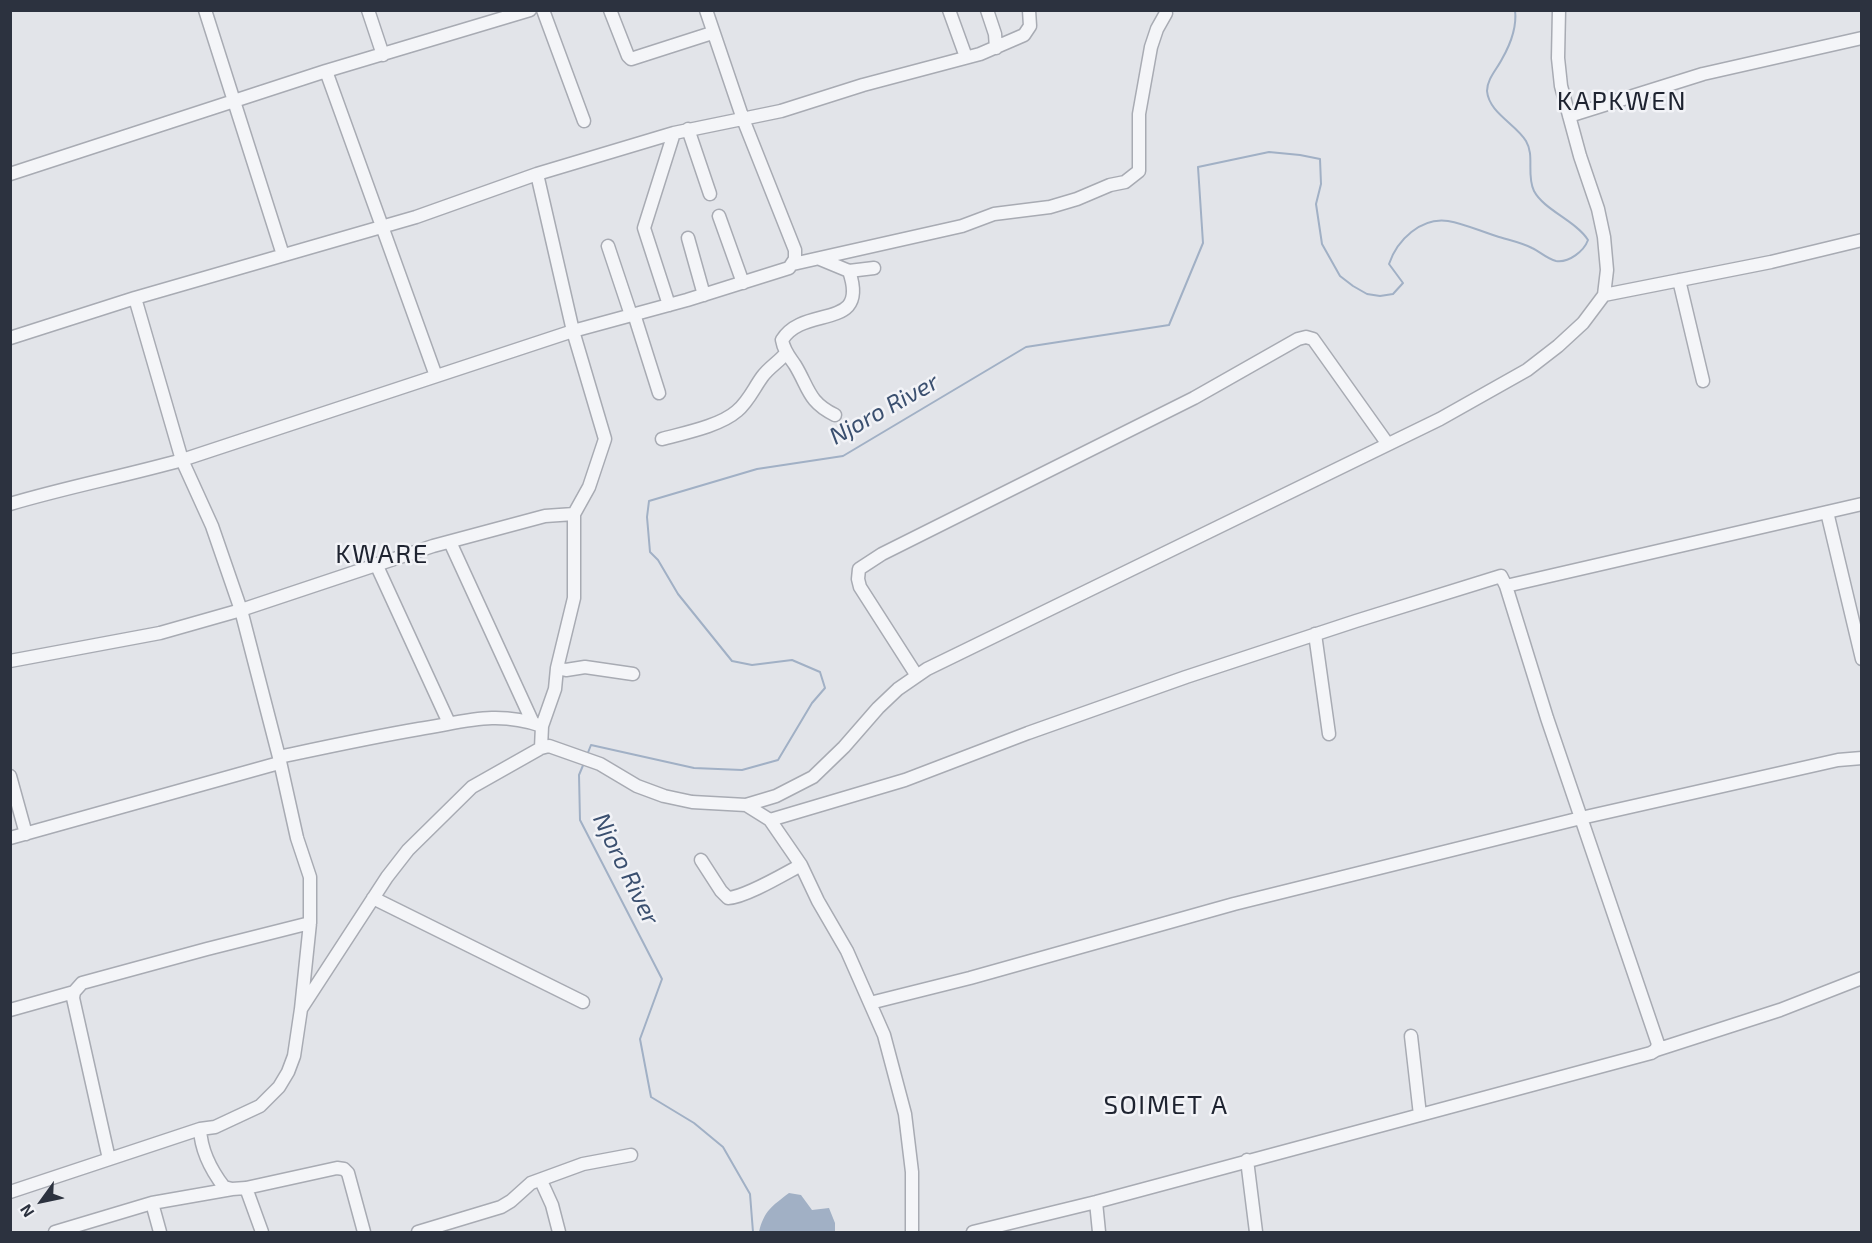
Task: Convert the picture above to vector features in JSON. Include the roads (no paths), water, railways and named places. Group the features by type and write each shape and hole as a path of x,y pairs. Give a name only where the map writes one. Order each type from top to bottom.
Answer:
{"street":[{"path":"205,10 283,255"},
{"path":"369,10 383,55"},
{"path":"10,174 326,71 530,10"},
{"path":"543,10 584,121"},
{"path":"610,10 628,57 631,59 712,33"},
{"path":"706,10 743,119 795,250 793,264"},
{"path":"949,10 966,57"},
{"path":"987,10 995,34 996,48"},
{"path":"10,338 135,298 448,207 537,174 674,133 781,111 996,48 1024,35 1030,26 1029,10"},
{"path":"301,1009 373,898 408,850 472,787 541,748 549,746 600,764 637,786 664,796 692,802 746,805 776,796 813,777 898,689 927,669 1440,419 1527,370 1558,346 1583,323 1604,295 1607,270 1604,237 1598,209 1561,86 1558,58 1559,10"},
{"path":"10,504 182,460 573,331 783,271 793,264 962,226 994,214 1050,207 1110,185 1125,182 1139,171 1139,114 1151,47 1166,13"},
{"path":"1569,116 1703,74 1862,38"},
{"path":"326,71 436,376"},
{"path":"688,129 710,194"},
{"path":"669,305 644,228 674,133"},
{"path":"537,174 573,331 605,439 589,487 574,514 573,598 557,668 555,689 538,724"},
{"path":"719,216 742,283"},
{"path":"688,238 704,295"},
{"path":"1604,295 1771,262 1862,240"},
{"path":"608,246 659,393"},
{"path":"820,259 849,271 874,268"},
{"path":"835,415 817,403 804,385 796,367 786,353 782,340 794,326 842,312 850,306 854,291 849,271"},
{"path":"1679,280 1703,381"},
{"path":"11,1190 200,1129 215,1127 253,1110 279,1087 288,1072 294,1056 301,1009 310,923 310,877 297,838 241,610 213,526 182,460 135,298"},
{"path":"916,676 861,587 858,579 859,569 867,562 1194,398 1298,339 1306,337 1312,339 1387,443"},
{"path":"662,439 710,425 737,412 767,371 786,353"},
{"path":"1506,586 1862,504"},
{"path":"1827,512 1862,659"},
{"path":"10,661 160,633 241,610 376,564 450,542 545,516 574,514"},
{"path":"450,542 538,724 541,748"},
{"path":"376,564 449,723"},
{"path":"770,820 905,780 1028,733 1315,634 1501,576 1658,1044 1656,1050"},
{"path":"1315,634 1329,734"},
{"path":"557,668 566,670 585,668 633,674"},
{"path":"10,838 279,760 375,736 485,717 538,724"},
{"path":"870,1003 970,978 1234,904 1581,818 1838,760 1862,758"},
{"path":"10,776 26,834"},
{"path":"746,805 770,820 801,865 818,901 847,951 884,1035 905,1114 912,1172 912,1233"},
{"path":"701,860 728,898 759,887 801,865"},
{"path":"373,898 583,1002"},
{"path":"109,1159 73,998 74,992 82,983 310,923"},
{"path":"974,1233 1651,1053 1780,1010 1862,978"},
{"path":"10,1010 74,992"},
{"path":"1411,1036 1420,1115"},
{"path":"200,1129 200,1142 215,1175 224,1187 232,1189"},
{"path":"418,1233 501,1207 531,1183 583,1164 631,1155"},
{"path":"1247,1160 1256,1233"},
{"path":"55,1233 152,1203 246,1188 332,1168 344,1169 351,1180 364,1233"},
{"path":"543,1180 542,1183 552,1205 559,1233"},
{"path":"246,1188 262,1233"},
{"path":"1096,1202 1099,1233"},
{"path":"152,1203 160,1233"}],"water":[{"path":"789,1193 801,1195 812,1210 829,1208 835,1223 835,1232 759,1232 763,1219"}],"waterway":[{"name":"Njoro River","path":"587,755 591,745 694,768 742,770 778,760 812,703 825,688 820,672 792,660 752,665 732,661 678,594 658,560 650,552 647,517 649,501 757,469 843,456 1026,347 1169,325 1203,243 1198,167 1269,152 1320,159 1321,184 1316,204 1322,244 1340,276 1367,294 1380,296 1393,294 1403,283 1389,264 1393,255 1411,232 1438,221 1460,224 1523,244 1556,261 1566,260 1575,255 1588,240 1576,227 1545,204 1534,191 1529,147 1522,135 1493,106 1487,91 1489,82 1510,42 1514,29 1515,10"},
{"name":"Njoro River","path":"584,763 579,775 580,820 662,979 640,1039 651,1097 694,1123 723,1147 750,1194 753,1232"}],"district":[{"name":"KAPKWEN","path":"1622,101"},
{"name":"KWARE","path":"382,554"},
{"name":"SOIMET A","path":"1166,1105"}]}
